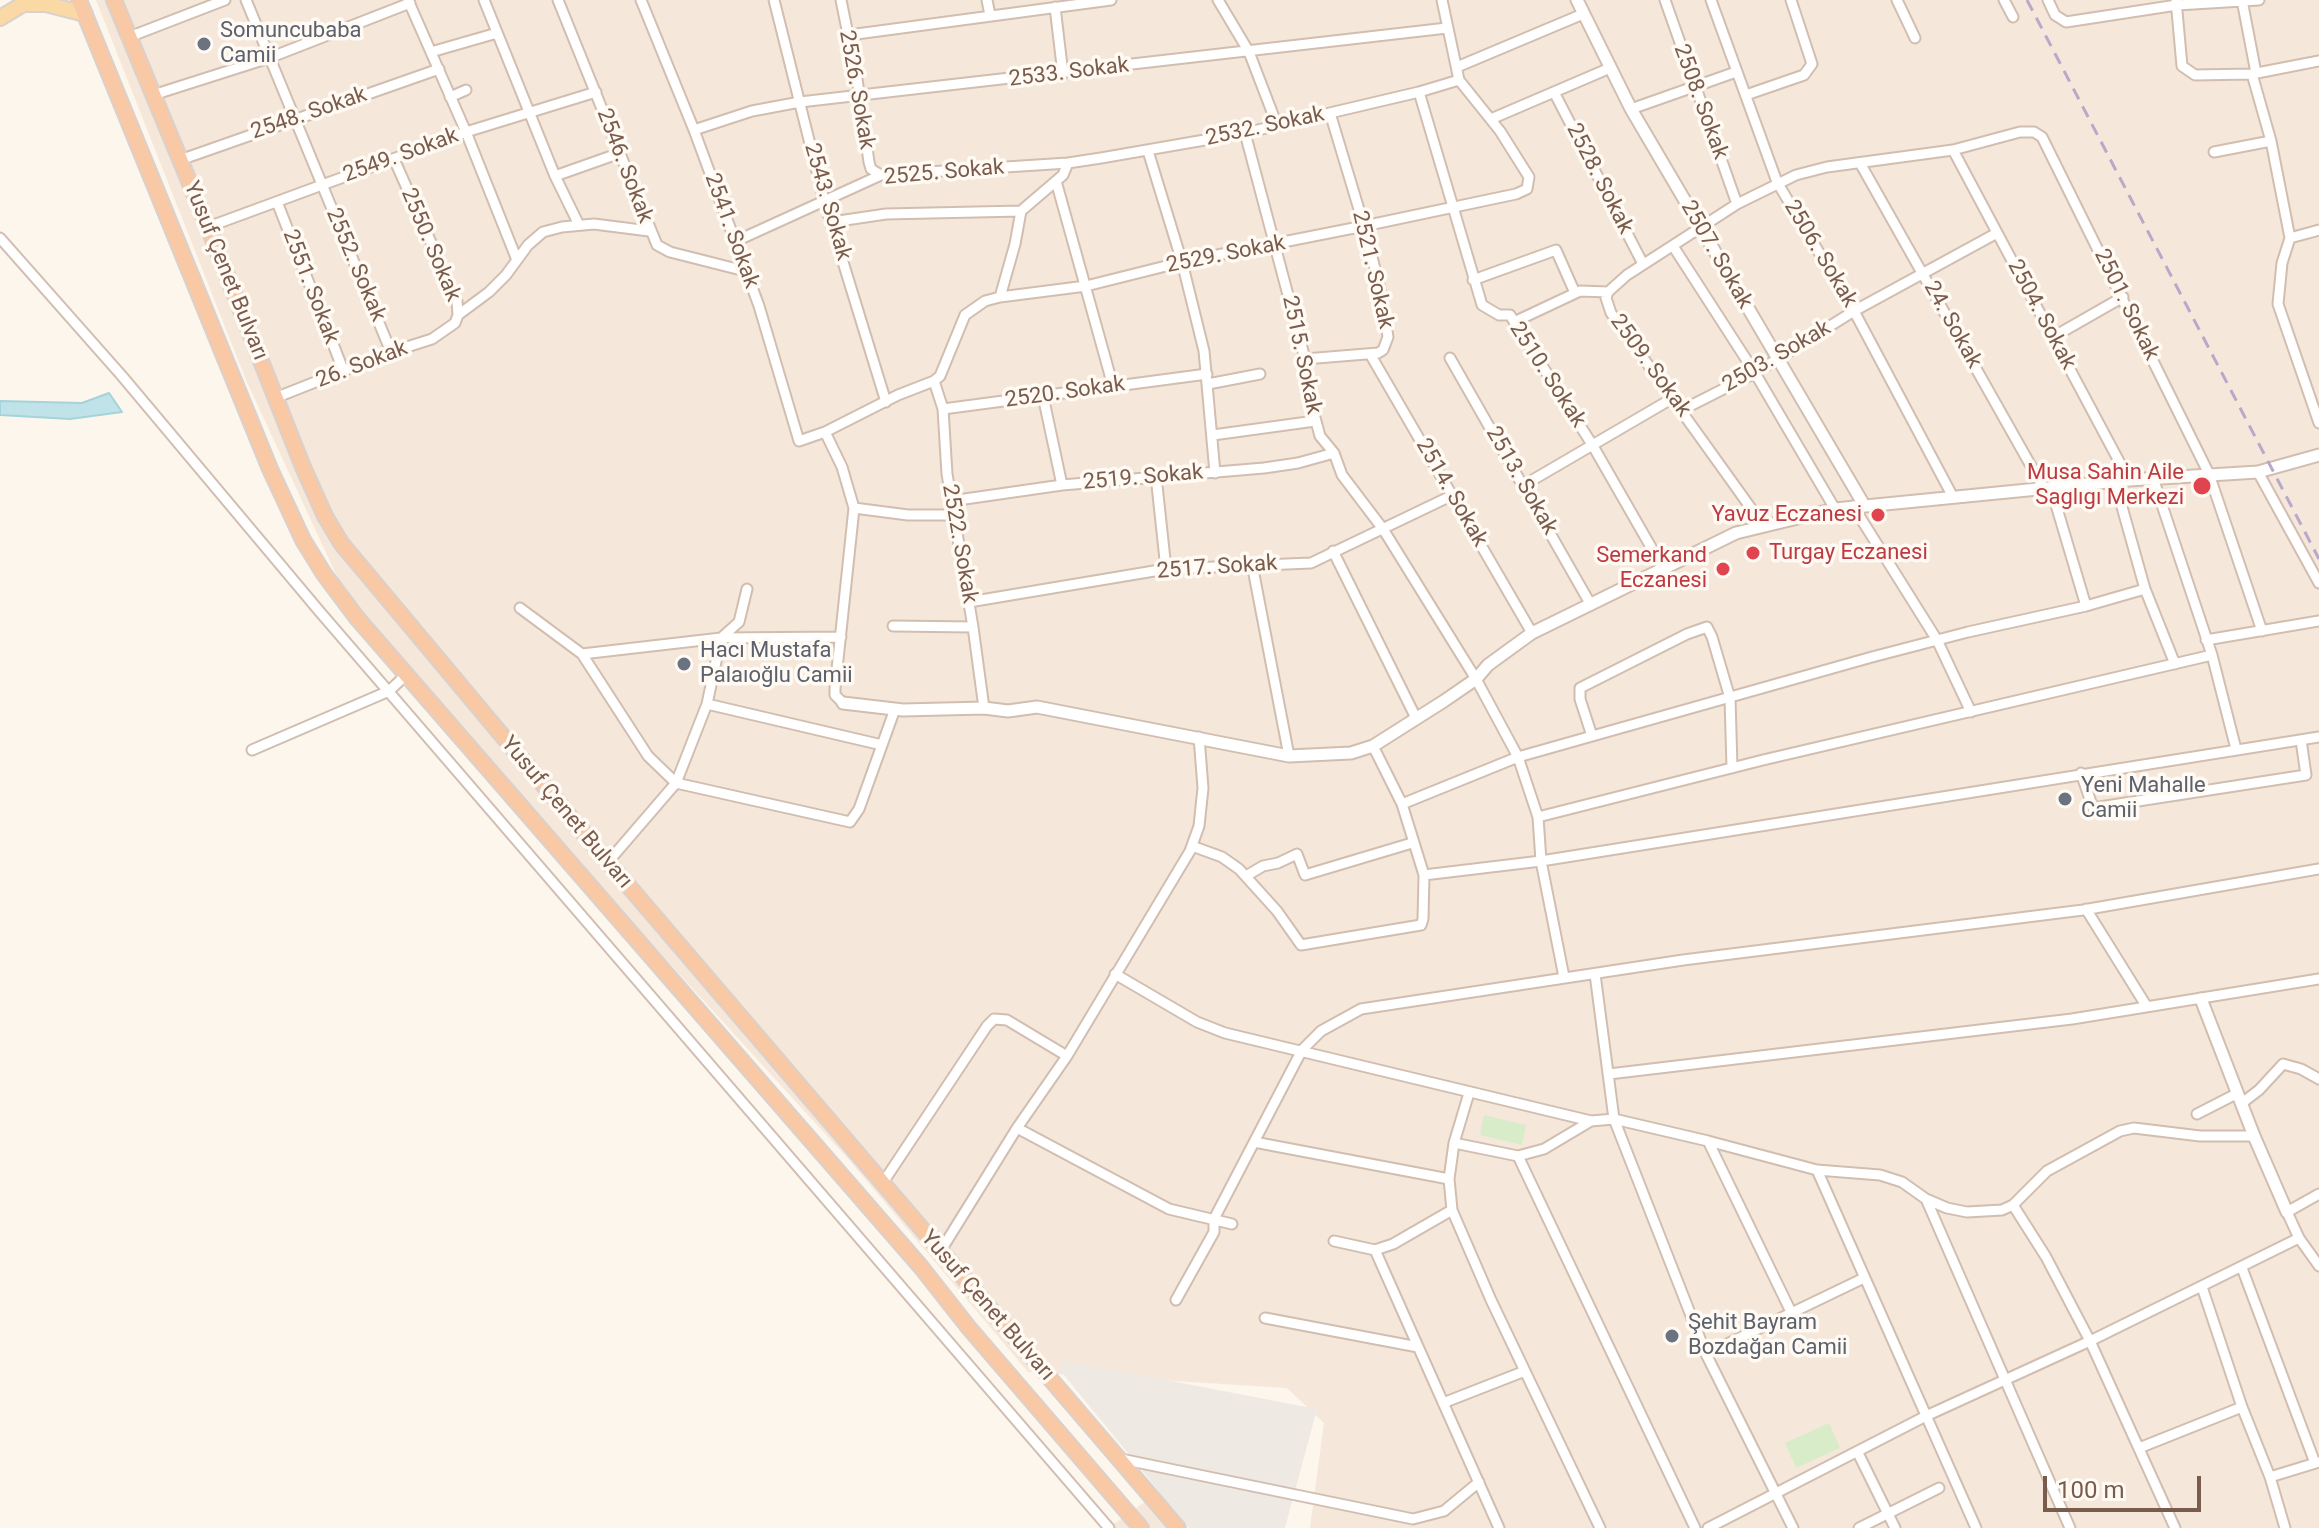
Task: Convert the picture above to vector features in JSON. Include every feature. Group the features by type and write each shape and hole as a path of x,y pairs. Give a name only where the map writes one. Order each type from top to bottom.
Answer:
{"highway":[{"name":"Yusuf Çenet Bulvarı","path":"114,0 319,504 341,543 608,862 1178,1528"},
{"name":"Yusuf Çenet Bulvarı","path":"82,7 297,528 333,587 406,675 883,1222 969,1328 1141,1528"}],"main road":[{"path":"0,18 27,2 82,7"}],"street":[{"path":"129,37 225,0"},
{"name":"2552. Sokak","path":"246,0 391,352"},
{"path":"484,0 555,176 579,225"},
{"name":"2546. Sokak","path":"558,0 657,245 670,252 745,271"},
{"name":"2541. Sokak","path":"641,0 694,130 759,306 796,435 799,441 825,432"},
{"name":"2543. Sokak","path":"774,0 824,200 886,402"},
{"name":"2526. Sokak","path":"841,0 861,97 869,162 871,169 881,175"},
{"path":"987,0 990,15"},
{"path":"849,35 1111,0"},
{"path":"1218,0 1249,52 1277,125"},
{"path":"1442,0 1459,80 1491,119 1610,68"},
{"name":"2507. Sokak","path":"1577,0 1631,109 1859,506"},
{"name":"2508. Sokak","path":"1665,0 1737,204"},
{"name":"2506. Sokak","path":"1711,0 1777,182 1854,311 1953,497"},
{"path":"1746,95 1804,75 1812,64 1791,0"},
{"path":"1897,0 1915,38"},
{"path":"2004,0 2013,17"},
{"path":"2048,0 2055,15 2066,22 2177,2 2259,0"},
{"path":"2242,1 2254,73 2290,238 2282,263 2278,304 2319,423"},
{"path":"153,95 269,58 409,2 517,260"},
{"path":"2177,2 2182,66 2195,75 2254,73 2319,61"},
{"path":"1055,7 1063,74"},
{"path":"1457,67 1583,14"},
{"name":"2533. Sokak","path":"694,130 752,111 800,102 1447,28"},
{"path":"431,52 497,33"},
{"name":"2548. Sokak","path":"180,160 439,69"},
{"path":"1631,109 1736,72"},
{"name":"2532. Sokak","path":"1068,163 1245,133 1459,80"},
{"path":"450,97 466,90"},
{"name":"2549. Sokak","path":"208,227 466,132 596,92"},
{"name":"2510. Sokak","path":"1419,92 1482,305 1499,315 1510,315 1593,446 1663,568"},
{"name":"2528. Sokak","path":"1555,94 1643,264"},
{"name":"2521. Sokak","path":"1305,359 1370,354 1383,350 1388,337 1380,288 1364,226 1330,113"},
{"name":"2529. Sokak","path":"934,381 943,371 965,315 985,301 1086,286 1182,262 1277,245 1516,194 1527,189 1529,177 1491,119"},
{"name":"2501. Sokak","path":"1953,150 2020,132 2034,132 2042,137 2209,474 2262,631"},
{"name":"2515. Sokak","path":"1245,133 1277,245 1320,436 1334,453 1342,475 1383,529 1476,679 1518,757 1538,817 1541,861 1564,977"},
{"path":"2214,152 2271,141"},
{"path":"1777,182 1796,175 1860,163 1953,150"},
{"name":"2504. Sokak","path":"1953,150 2129,480"},
{"path":"1148,151 1182,262 1208,379 1215,473"},
{"path":"555,176 620,153"},
{"name":"2550. Sokak","path":"394,159 457,301 458,315 449,330"},
{"path":"1000,297 1021,211 1063,175 1068,163"},
{"name":"2525. Sokak","path":"734,242 881,175 1068,163"},
{"name":"24. Sokak","path":"1860,163 2047,488 2086,606"},
{"path":"1056,181 1113,386"},
{"name":"2509. Sokak","path":"1763,525 1611,313 1606,298 1620,280 1643,264 1777,182"},
{"name":"2551. Sokak","path":"277,202 344,372"},
{"path":"832,222 886,214 1021,211"},
{"path":"458,315 489,292 528,245 543,232 594,224 649,231"},
{"path":"2290,238 2319,230"},
{"name":"2503. Sokak","path":"1682,410 1755,373 1854,311 1997,233"},
{"path":"0,238 122,376 1109,1528"},
{"path":"1673,246 1755,373 1835,509"},
{"path":"1473,280 1556,250 1575,293"},
{"path":"1514,322 1580,291 1608,292"},
{"path":"2053,337 2123,297"},
{"name":"26. Sokak","path":"275,398 449,330"},
{"name":"2514. Sokak","path":"1370,354 1532,633"},
{"name":"2513. Sokak","path":"1450,358 1591,605"},
{"name":"2520. Sokak","path":"943,409 1113,386 1260,374"},
{"path":"934,381 825,432 842,467 854,508 835,695 843,703 895,709 984,708 1008,711 1037,707 1289,756 1342,754 1373,746 1476,679 1488,665 1532,633 1736,533 1763,525 1859,506 2129,480 2258,472 2319,455"},
{"name":"2522. Sokak","path":"934,381 943,409 951,501 984,708"},
{"path":"1043,396 1062,485"},
{"path":"1524,485 1673,398"},
{"path":"1213,435 1315,421"},
{"name":"2519. Sokak","path":"951,501 1062,485 1298,463 1334,453"},
{"path":"2258,472 2319,583"},
{"path":"1156,476 1166,569"},
{"path":"2153,478 2212,655 2236,749"},
{"path":"2115,482 2145,589 2175,664"},
{"name":"2517. Sokak","path":"969,602 1166,569 1311,563 1453,495"},
{"path":"1859,506 1937,640 1971,712"},
{"path":"854,508 908,515 953,515"},
{"path":"1333,551 1416,718"},
{"path":"1252,564 1289,756"},
{"path":"608,862 676,783 707,704 721,638 739,622 747,589"},
{"path":"1402,804 1518,757 1937,640 2086,606 2145,589"},
{"path":"520,608 582,654 648,756 676,783 850,822 859,809 895,709"},
{"path":"2206,640 2319,621"},
{"path":"893,626 973,627"},
{"path":"1592,736 1580,699 1580,688 1707,627 1730,698 1732,768"},
{"path":"582,654 721,638 841,637"},
{"path":"1538,817 2212,655"},
{"path":"252,750 389,691 406,675"},
{"path":"707,704 882,745"},
{"path":"940,1252 1017,1128 1067,1056 1192,846 1199,826 1203,788 1199,737"},
{"path":"1424,875 1541,861 2319,737"},
{"path":"2081,773 2093,808 2306,775 2301,740"},
{"path":"1192,846 1222,857 1246,876 1277,911 1301,945 1421,925 1424,875 1402,804 1373,746"},
{"path":"1246,876 1263,866 1297,854 1305,875 1412,843"},
{"path":"1176,1300 1214,1232 1214,1219 1302,1050 1321,1031 1361,1009 1683,960 2086,909 2319,869"},
{"path":"2086,909 2147,1007"},
{"path":"1115,974 1197,1022 1225,1033 1591,1121 1614,1119 1817,1170 1880,1175 1902,1182 1926,1199 1947,1208 1967,1212 2002,1210 2013,1205 2047,1171 2120,1131 2134,1128 2200,1136 2254,1136"},
{"path":"1595,974 1614,1119 1706,1354 1793,1528"},
{"path":"1609,1074 2072,1019 2319,979"},
{"path":"2201,999 2287,1212 2299,1238 2319,1266"},
{"path":"882,1184 994,1019 1007,1020 1067,1056"},
{"path":"2197,1114 2259,1090 2283,1064 2291,1064 2319,1079"},
{"path":"1469,1093 1454,1143 1449,1179 1452,1210 1600,1528"},
{"path":"1454,1143 1518,1156 1544,1149 1591,1121"},
{"path":"1017,1128 1169,1209 1232,1224"},
{"path":"1708,1141 1792,1314"},
{"path":"1254,1142 1449,1179"},
{"path":"1518,1156 1695,1528"},
{"path":"1817,1170 1976,1528"},
{"path":"2287,1212 2319,1194"},
{"path":"1926,1199 2070,1528"},
{"path":"2013,1205 2046,1257 2090,1341 2175,1528"},
{"path":"1334,1241 1375,1250 1393,1244 1452,1210"},
{"path":"1708,1528 1926,1416 2090,1341 2299,1238"},
{"path":"1375,1250 1499,1528"},
{"path":"2242,1268 2317,1462 2270,1477"},
{"path":"1706,1354 1864,1278"},
{"path":"2202,1287 2242,1407 2270,1477 2285,1528"},
{"path":"1265,1318 1418,1347"},
{"path":"1443,1403 1525,1371"},
{"path":"2139,1448 2242,1407"},
{"path":"1858,1453 1895,1528"},
{"path":"1117,1458 1413,1519 1444,1511 1479,1482"},
{"path":"1859,1528 1939,1488"}],"shaded area":[{"path":"96,0 2319,0 2319,1528 1310,1528 1324,1423 1287,1388 1028,1372 849,1160 444,712 346,596 246,380"},
{"path":"1062,1360 1317,1409 1285,1528 1189,1528 1060,1370"},
{"path":"1160,1491 1187,1528 1108,1528"}],"green space":[{"path":"1484,1115 1526,1125 1522,1145 1480,1135"},
{"path":"1829,1423 1840,1448 1796,1468 1785,1443"}],"water":[{"path":"109,393 122,412 70,419 0,415 0,401 82,403"}],"railway":[{"path":"2027,0 2319,559"}],"place":[{"name":"Somuncubaba Camii","path":"204,44"},
{"name":"Musa Sahin Aile Saglıgı Merkezi","path":"2202,486"},
{"name":"Yavuz Eczanesi","path":"1878,515"},
{"name":"Turgay Eczanesi","path":"1753,553"},
{"name":"Semerkand Eczanesi","path":"1723,569"},
{"name":"Hacı Mustafa Palaıoğlu Camii","path":"684,664"},
{"name":"Yeni Mahalle Camii","path":"2065,799"},
{"name":"Şehit Bayram Bozdağan Camii","path":"1672,1336"}]}
